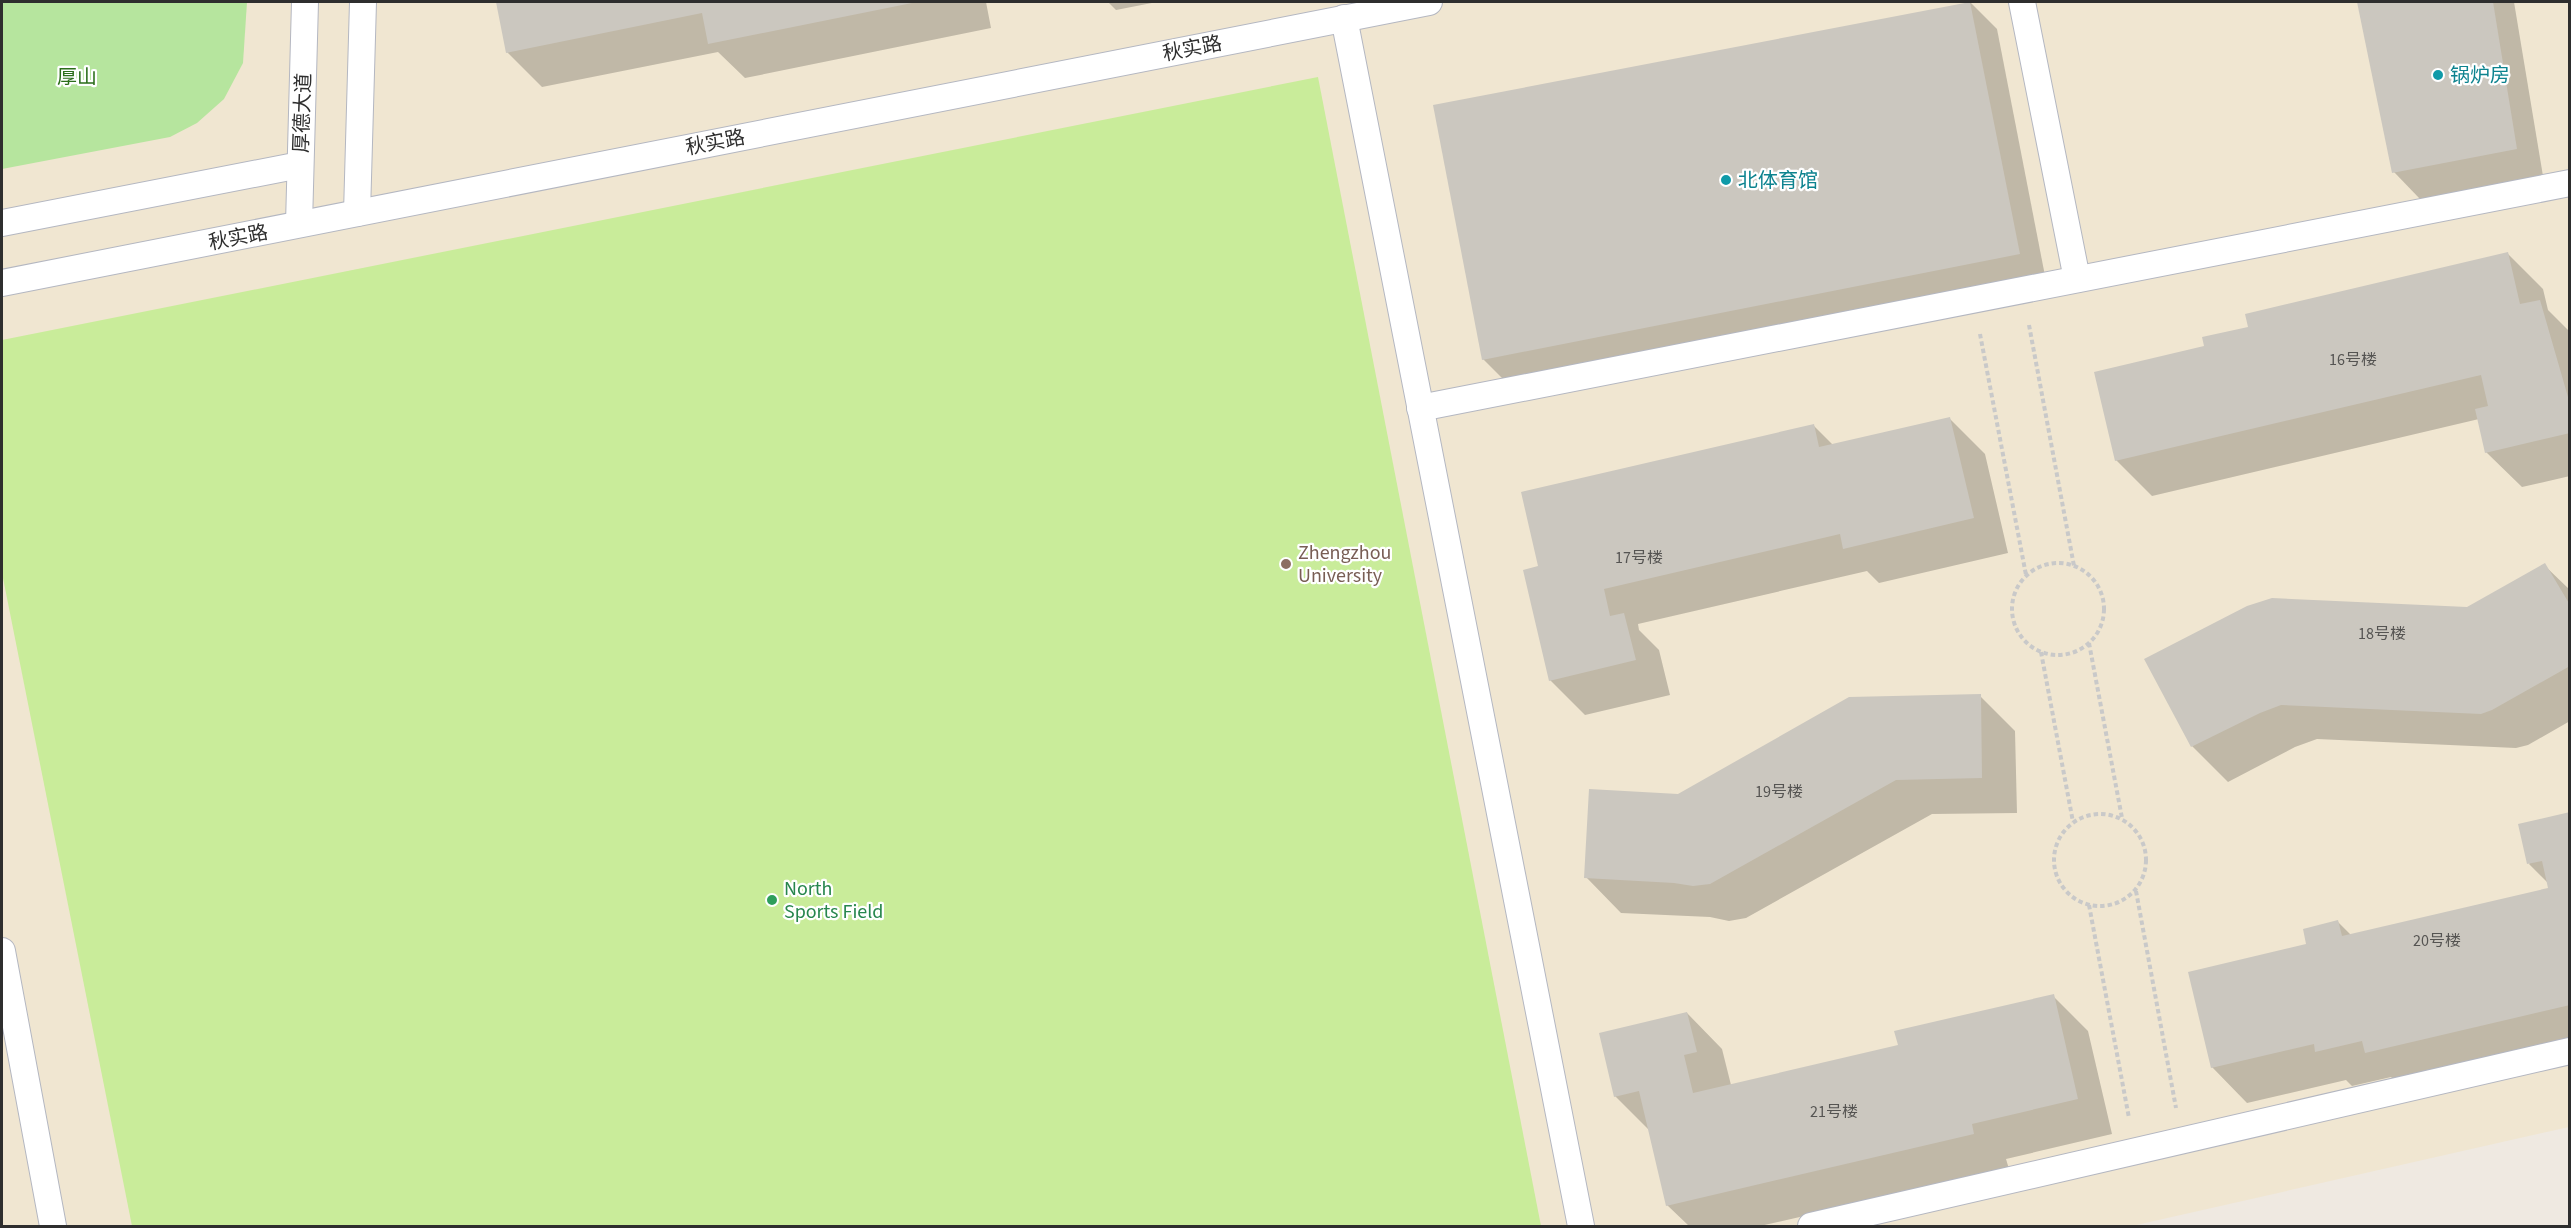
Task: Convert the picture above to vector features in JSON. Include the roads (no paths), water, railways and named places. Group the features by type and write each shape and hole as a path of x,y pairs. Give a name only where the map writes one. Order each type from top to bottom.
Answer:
{"lane":[{"name":"厚德大道","path":"299,225 305,2"},
{"path":"357,213 363,2"},
{"name":"秋实路","path":"2,284 1429,2"},
{"path":"2022,2 2076,279"},
{"path":"1344,18 1581,1227"},
{"path":"2,223 300,165"},
{"path":"1420,408 2570,183"},
{"path":"2,951 53,1227"},
{"path":"1811,1227 2570,1051"}],"place":[{"name":"锅炉房","path":"2438,75"},
{"name":"北体育馆","path":"1726,180"},
{"name":"Zhengzhou University","path":"1286,564"},
{"name":"North Sports Field","path":"772,900"}],"park label":[{"name":"厚山","path":"77,77"}]}
